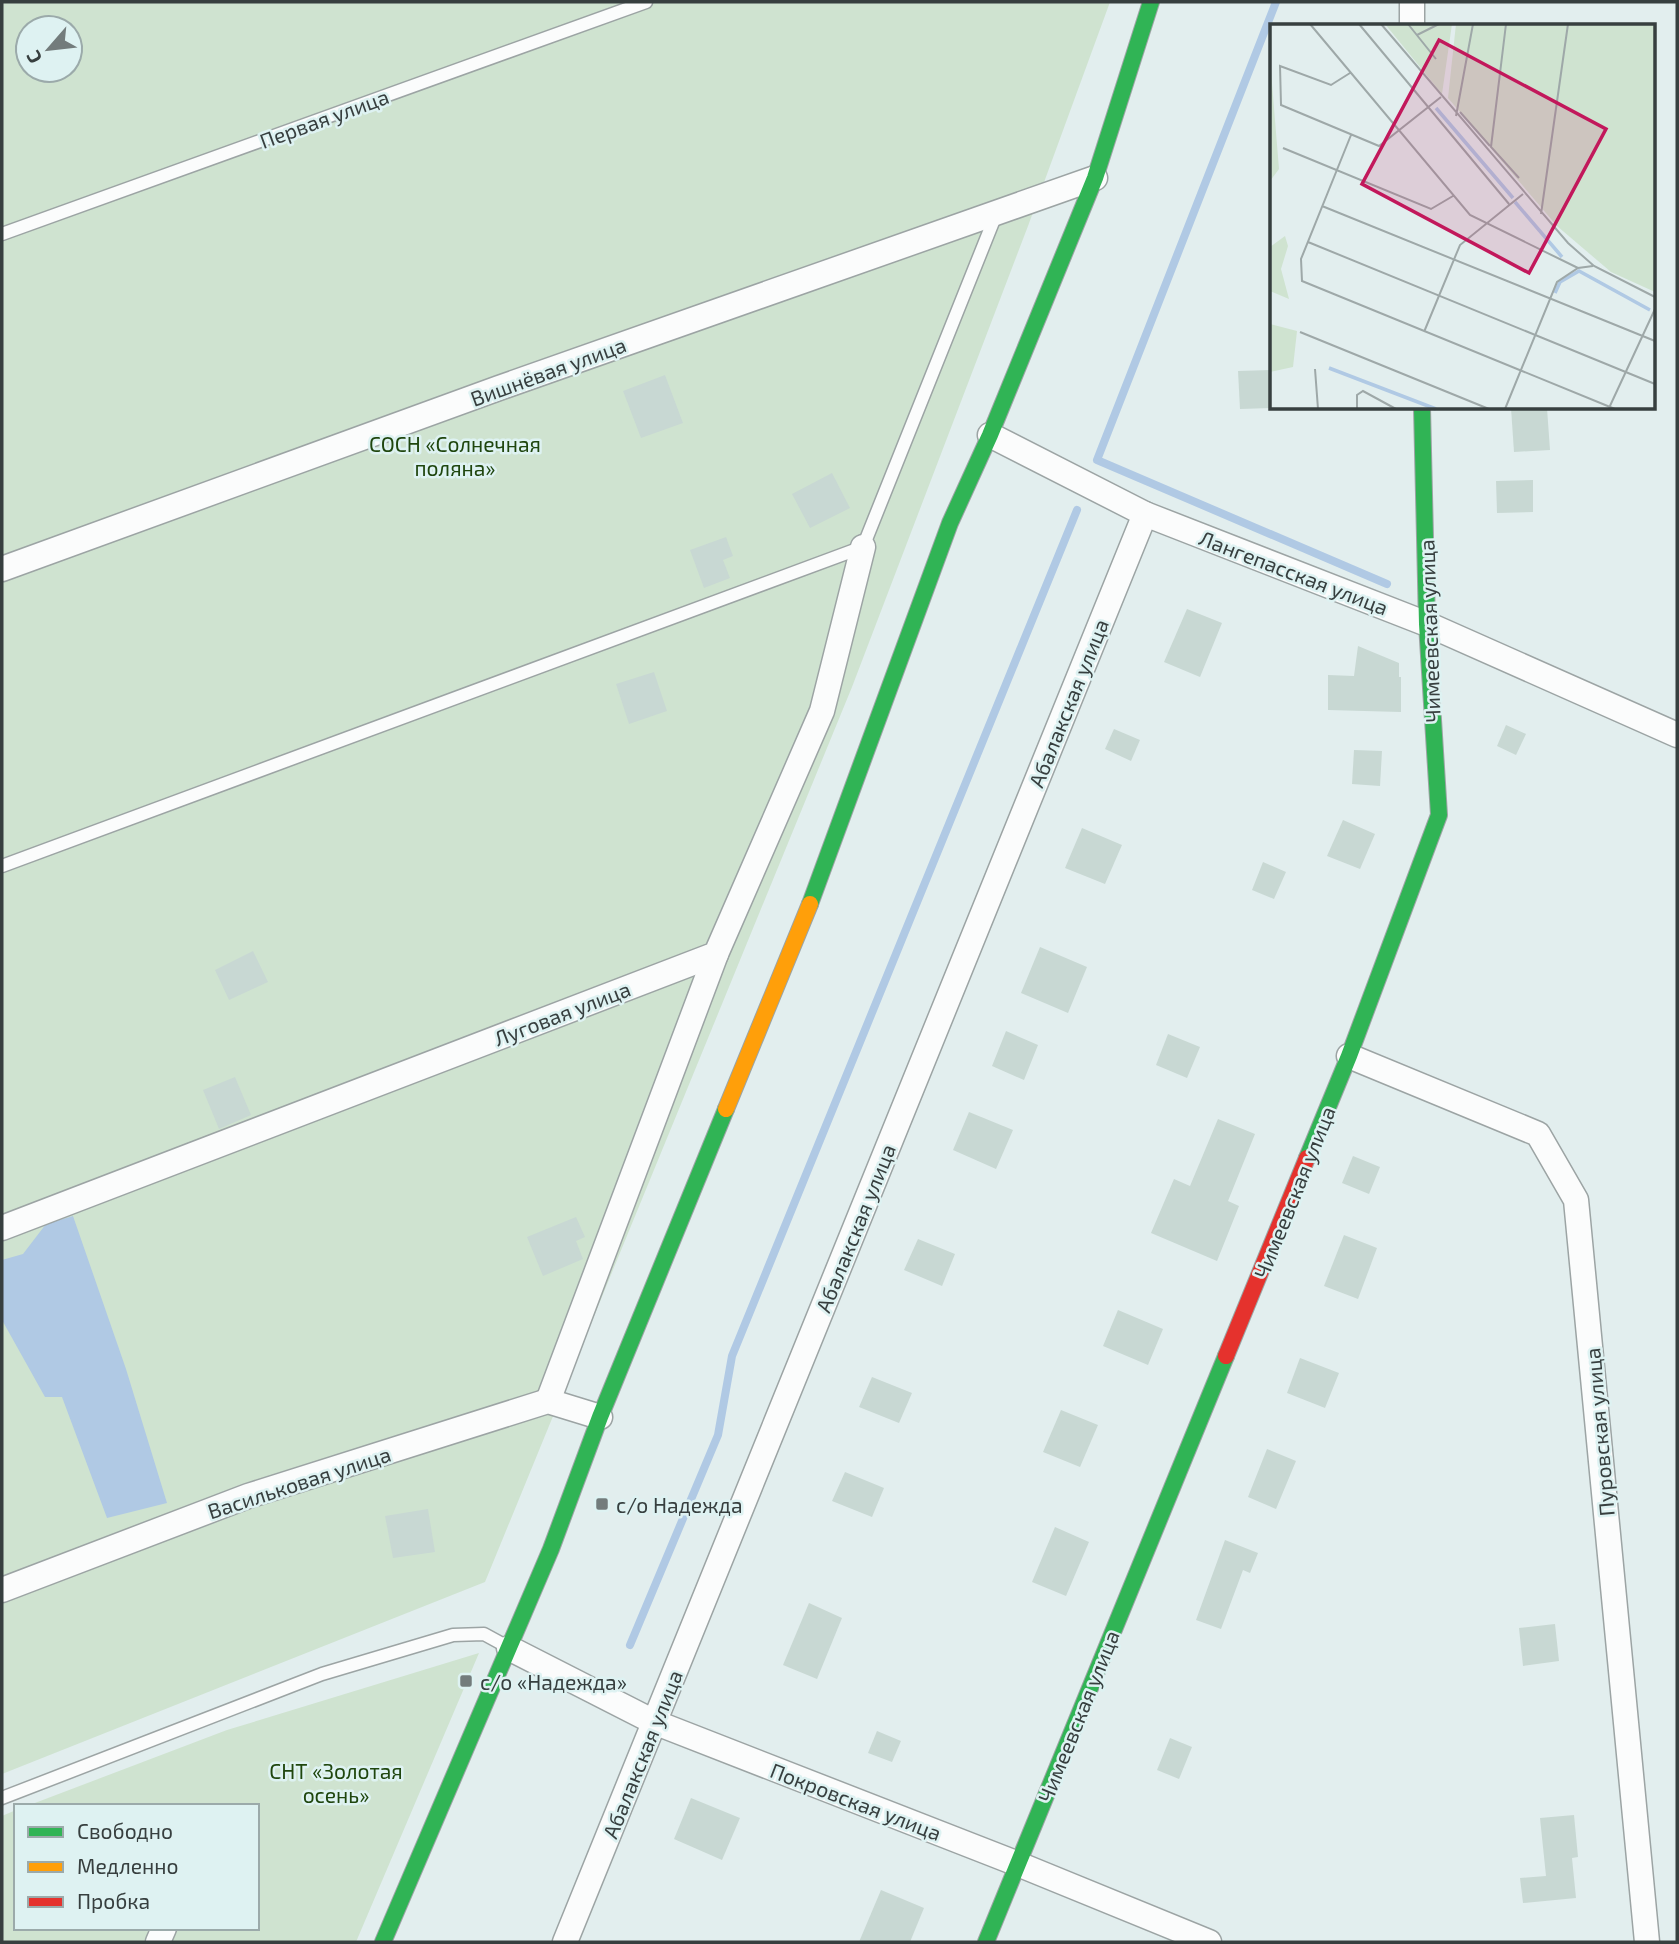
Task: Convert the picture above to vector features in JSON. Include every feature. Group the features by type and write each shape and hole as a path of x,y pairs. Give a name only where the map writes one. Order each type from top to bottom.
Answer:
{"street":[{"path":"383,1942 551,1549 600,1417 803,922 950,523 990,435 1095,178 1151,2"},
{"path":"1412,2 1412,24"},
{"name":"Вишнёвая улица","path":"2,569 512,383 1095,178"},
{"name":"Чимеевская улица","path":"986,1942 1349,1056 1439,815 1427,624 1422,410"},
{"name":"Лангепасская улица","path":"990,435 1145,514 1427,624 1677,735"},
{"name":"Абалакская улица","path":"565,1942 1145,514"},
{"path":"600,1417 548,1401 716,954 822,710 863,547"},
{"name":"Луговая улица","path":"2,1228 716,954"},
{"name":"Пуровская улица","path":"1349,1056 1538,1135 1576,1200 1647,1942"},
{"name":"Васильковая улица","path":"2,1590 248,1496 548,1401"},
{"name":"Покровская улица","path":"509,1648 654,1722 1018,1864 1209,1942"}],"lane":[{"name":"Первая улица","path":"2,234 646,2"},
{"path":"2,866 863,547 997,212"},
{"path":"2,1798 322,1674 453,1635 484,1634 509,1648"}],"green space":[{"name":"СОСН «Солнечная поляна»","path":"2,2 1110,2 1028,226 852,687 485,1582 2,1774"},
{"name":"СНТ «Золотая осень»","path":"479,1653 356,1942 2,1942 2,1816 14,1811 14,1930 259,1930 259,1804 32,1804 227,1730"}],"water":[{"path":"73,1216 126,1369 167,1503 107,1518 62,1397 45,1397 2,1320 2,1260 23,1254 46,1224"}],"building":[{"path":"1270,370 1270,408 1240,409 1238,371"},
{"path":"665,375 683,423 641,438 623,391"},
{"path":"1511,410 1547,410 1550,450 1514,452"},
{"path":"832,473 850,508 810,528 792,494"},
{"path":"1533,480 1533,512 1497,513 1496,481"},
{"path":"726,537 733,556 723,560 730,578 704,588 690,550"},
{"path":"1187,609 1222,623 1200,677 1164,662"},
{"path":"1358,646 1399,663 1401,712 1328,710 1328,675 1354,676"},
{"path":"654,672 667,711 629,724 616,684"},
{"path":"1506,725 1526,734 1516,755 1497,746"},
{"path":"1114,729 1140,740 1131,761 1105,749"},
{"path":"1354,750 1382,751 1380,786 1352,784"},
{"path":"1343,820 1375,834 1360,869 1327,856"},
{"path":"1082,828 1122,845 1105,884 1065,868"},
{"path":"1263,862 1286,872 1274,899 1252,890"},
{"path":"1040,947 1087,967 1068,1013 1021,993"},
{"path":"253,951 268,982 229,1000 215,970"},
{"path":"1006,1031 1038,1045 1024,1080 992,1066"},
{"path":"1168,1034 1200,1047 1187,1078 1156,1065"},
{"path":"235,1077 251,1115 219,1129 203,1090"},
{"path":"969,1112 1013,1130 996,1169 953,1150"},
{"path":"1218,1119 1255,1134 1228,1201 1239,1206 1217,1261 1151,1233 1174,1179 1190,1186"},
{"path":"1353,1156 1380,1167 1369,1194 1342,1183"},
{"path":"576,1217 585,1237 576,1241 583,1259 543,1276 527,1237"},
{"path":"1344,1235 1377,1248 1358,1299 1324,1286"},
{"path":"918,1239 955,1254 942,1286 904,1270"},
{"path":"1118,1310 1163,1329 1148,1365 1103,1346"},
{"path":"1300,1358 1339,1373 1325,1408 1287,1393"},
{"path":"872,1377 912,1393 899,1423 859,1407"},
{"path":"1061,1410 1098,1425 1080,1467 1043,1452"},
{"path":"1267,1449 1296,1461 1276,1509 1248,1497"},
{"path":"845,1472 884,1488 872,1517 832,1501"},
{"path":"428,1509 435,1552 393,1558 385,1516"},
{"path":"1055,1527 1089,1542 1066,1596 1032,1582"},
{"path":"1225,1540 1258,1553 1250,1573 1243,1570 1221,1629 1196,1620"},
{"path":"809,1603 842,1618 817,1679 783,1665"},
{"path":"1555,1624 1559,1661 1523,1666 1519,1628"},
{"path":"877,1731 901,1741 892,1762 868,1753"},
{"path":"1170,1738 1192,1747 1179,1779 1157,1770"},
{"path":"691,1798 740,1818 722,1860 674,1839"},
{"path":"1574,1815 1578,1857 1572,1858 1576,1898 1523,1903 1520,1878 1546,1876 1540,1818"},
{"path":"881,1890 924,1908 910,1942 859,1942"}],"waterway":[{"path":"1276,2 1097,460 1387,584"},
{"path":"630,1645 718,1435 732,1356 1077,510"}],"traffic: fast":[{"path":"810,904 950,523 990,435 1095,178 1151,2"},
{"path":"1307,1158 1349,1056 1439,815 1427,624 1422,410"},
{"path":"383,1942 551,1549 600,1417 726,1109"},
{"path":"986,1942 1226,1356"}],"traffic: slow":[{"path":"726,1109 810,904"}],"traffic: jam":[{"path":"1226,1356 1307,1158"}],"place":[{"name":"с/о Надежда","path":"602,1504"},
{"name":"с/о «Надежда»","path":"466,1681"}]}
